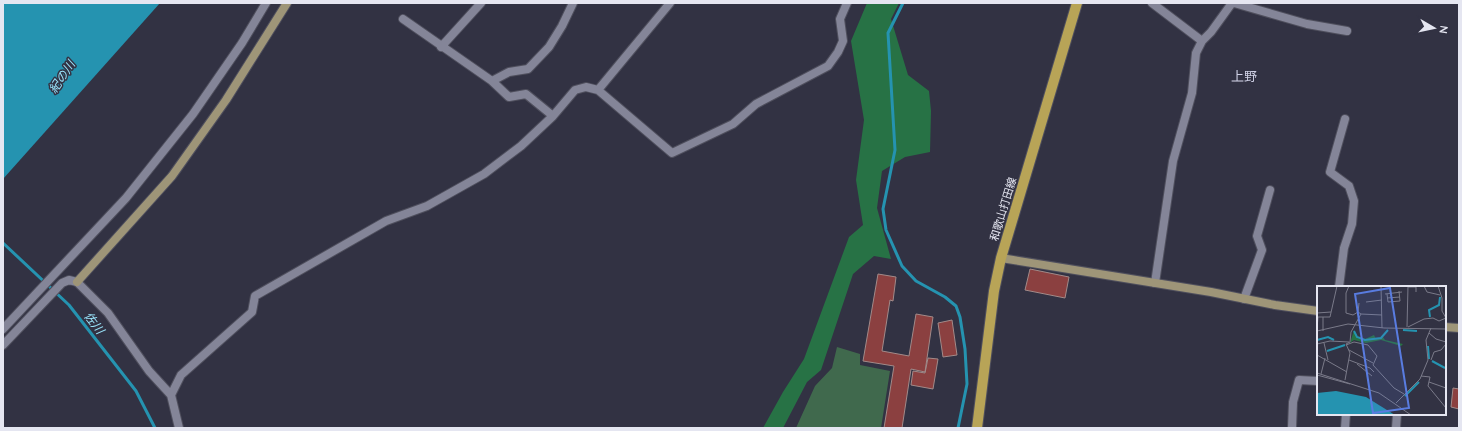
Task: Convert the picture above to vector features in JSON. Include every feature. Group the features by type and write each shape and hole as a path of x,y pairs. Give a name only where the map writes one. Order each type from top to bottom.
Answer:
{"main road":[{"name":"和歌山打田線","path":"977,428 994,291 1001,258 1078,3"}],"street":[{"path":"3,330 126,198 193,114 242,43 266,3"},
{"path":"77,282 172,176 226,100 287,3"},
{"path":"441,47 481,3"},
{"path":"492,81 508,72 528,69 549,47 562,26 573,3"},
{"path":"598,90 670,3"},
{"path":"171,395 181,375 252,312 255,296 386,221 427,206 484,174 522,146 553,116 575,90 586,87 598,90 672,153 732,124 756,104 828,66 838,52 843,41 840,19 848,3"},
{"path":"1152,3 1202,41"},
{"path":"1155,283 1173,161 1192,93 1196,53 1202,41 1233,3 1301,22 1347,31"},
{"path":"403,19 441,47 492,81 509,97 526,94 553,116"},
{"path":"1339,286 1344,248 1352,224 1354,201 1349,186 1330,172 1345,119"},
{"path":"1244,299 1262,250 1258,236 1270,190"},
{"path":"1001,258 1317,311"},
{"path":"3,345 62,283 69,280 77,282 108,313 149,371 171,395 179,428"},
{"path":"1446,327 1459,328"},
{"path":"1292,428 1293,402 1298,380 1317,381"},
{"path":"1345,428 1346,415"},
{"path":"1396,428 1397,415"}],"green space":[{"path":"867,3 899,3 891,19 908,75 929,91 931,111 930,152 905,157 882,171 877,208 891,259 874,256 853,274 821,370 807,382 783,428 763,428 804,359 849,237 863,225 856,180 864,120 851,41"},
{"path":"837,347 860,354 860,365 890,371 881,428 796,428 815,386 832,368"}],"water":[{"name":"紀の川","path":"3,3 160,3 3,179"}],"building":[{"path":"1030,269 1069,277 1065,298 1025,290"},
{"path":"878,274 896,277 893,301 890,300 882,351 909,356 916,314 933,317 925,372 911,369 902,428 884,428 894,366 863,361"},
{"path":"952,320 957,355 943,357 938,323"},
{"path":"928,358 938,359 933,389 911,385 913,371 925,373"},
{"path":"1453,388 1459,389 1459,409 1451,407"}],"waterway":[{"path":"903,3 888,33 895,150 883,209 886,230 902,266 916,281 945,297 956,306 960,317 965,349 967,384 958,428"},
{"name":"佐川","path":"3,243 69,305 136,391 155,428"}],"district":[{"name":"上野","path":"1244,76"}]}
